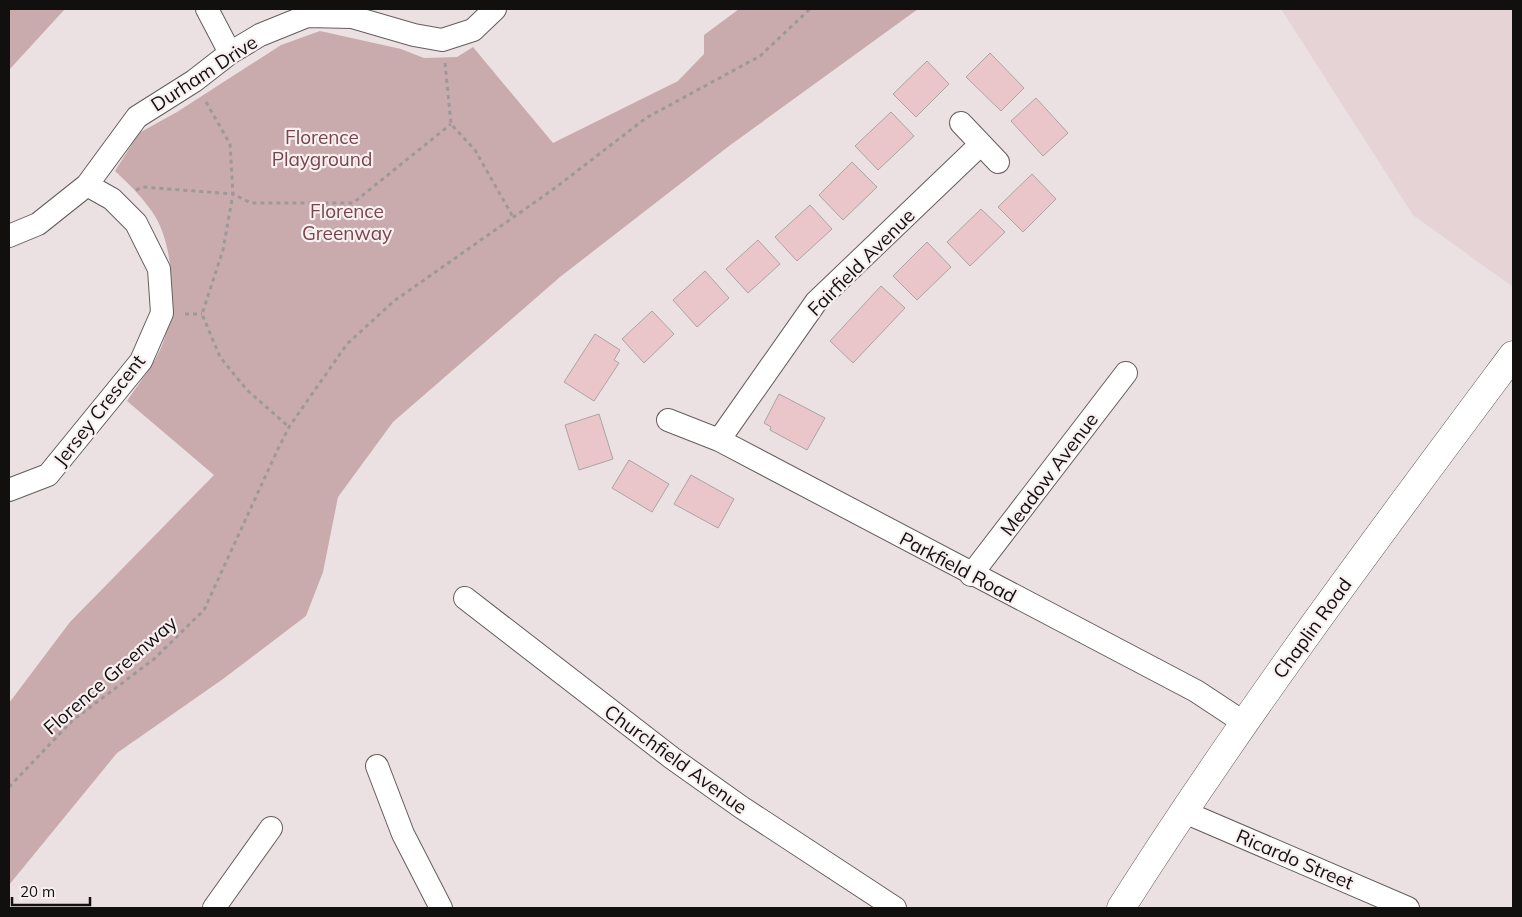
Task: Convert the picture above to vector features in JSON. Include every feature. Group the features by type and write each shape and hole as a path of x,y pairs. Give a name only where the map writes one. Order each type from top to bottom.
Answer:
{"street":[{"path":"208,9 230,53"},
{"name":"Durham Drive","path":"9,236 38,224 87,185 137,117 194,81 230,53 260,35 307,16 352,16 414,35 442,40 474,30 496,9"},
{"path":"962,123 998,162"},
{"name":"Fairfield Avenue","path":"719,440 816,302 981,144"},
{"name":"Jersey Crescent","path":"9,490 48,475 141,360 162,313 159,270 136,223 112,199 87,185"},
{"name":"Chaplin Road","path":"1121,908 1182,811 1243,722 1513,356"},
{"name":"Meadow Avenue","path":"971,575 1126,373"},
{"name":"Parkfield Road","path":"668,420 719,440 971,575 1196,691 1243,722"},
{"name":"Churchfield Avenue","path":"465,598 672,758 741,807 895,908"},
{"path":"377,766 403,834 441,908"},
{"name":"Ricardo Street","path":"1182,811 1372,901 1408,908"},
{"path":"214,908 272,828"}],"path":[{"name":"Florence Greenway","path":"9,787 72,721 154,659 204,610 289,427 354,338 394,301 513,217 646,118 760,56 810,9"},
{"path":"442,40 451,124 475,150 513,217"},
{"path":"194,81 230,144 233,194 223,250 202,314 220,357 247,390 289,427"},
{"path":"112,199 143,187 233,194 252,203 352,203 451,124"}],"shaded area":[{"path":"1281,9 1513,9 1513,287 1413,215"}],"green space":[{"path":"9,9 65,9 9,70"},
{"name":"Florence Greenway","path":"739,9 918,9 729,146 560,277 393,422 338,497 323,572 306,616 223,679 117,753 9,885 9,703 70,622 214,475 127,401 160,351 167,328 171,295 169,259 166,242 160,227 145,202 115,171 139,133 177,112 281,45 320,31 401,49 424,58 457,57 473,47 553,143 678,81 704,54 704,35"}],"building":[{"path":"990,53 1024,88 1001,111 966,77"},
{"path":"927,61 949,84 916,117 893,94"},
{"path":"1036,98 1068,133 1043,156 1011,121"},
{"path":"891,112 914,136 878,170 855,146"},
{"path":"852,162 877,187 843,220 819,195"},
{"path":"1032,174 1056,199 1023,232 998,207"},
{"path":"810,205 832,229 797,261 775,237"},
{"path":"981,209 1005,232 970,266 947,242"},
{"path":"758,240 780,264 748,293 726,269"},
{"path":"927,242 951,267 917,300 893,276"},
{"path":"705,271 729,298 697,327 673,300"},
{"path":"881,286 905,308 853,363 830,341"},
{"path":"652,311 674,334 644,363 622,339"},
{"path":"595,334 620,350 614,360 619,363 594,401 564,382"},
{"path":"779,394 825,418 807,450 770,430 771,427 764,423"},
{"path":"599,414 613,459 579,470 565,425"},
{"path":"629,460 669,484 652,512 612,488"},
{"path":"691,475 734,499 718,528 674,504"}],"park label":[{"name":"Florence Playground","path":"322,148"}]}
